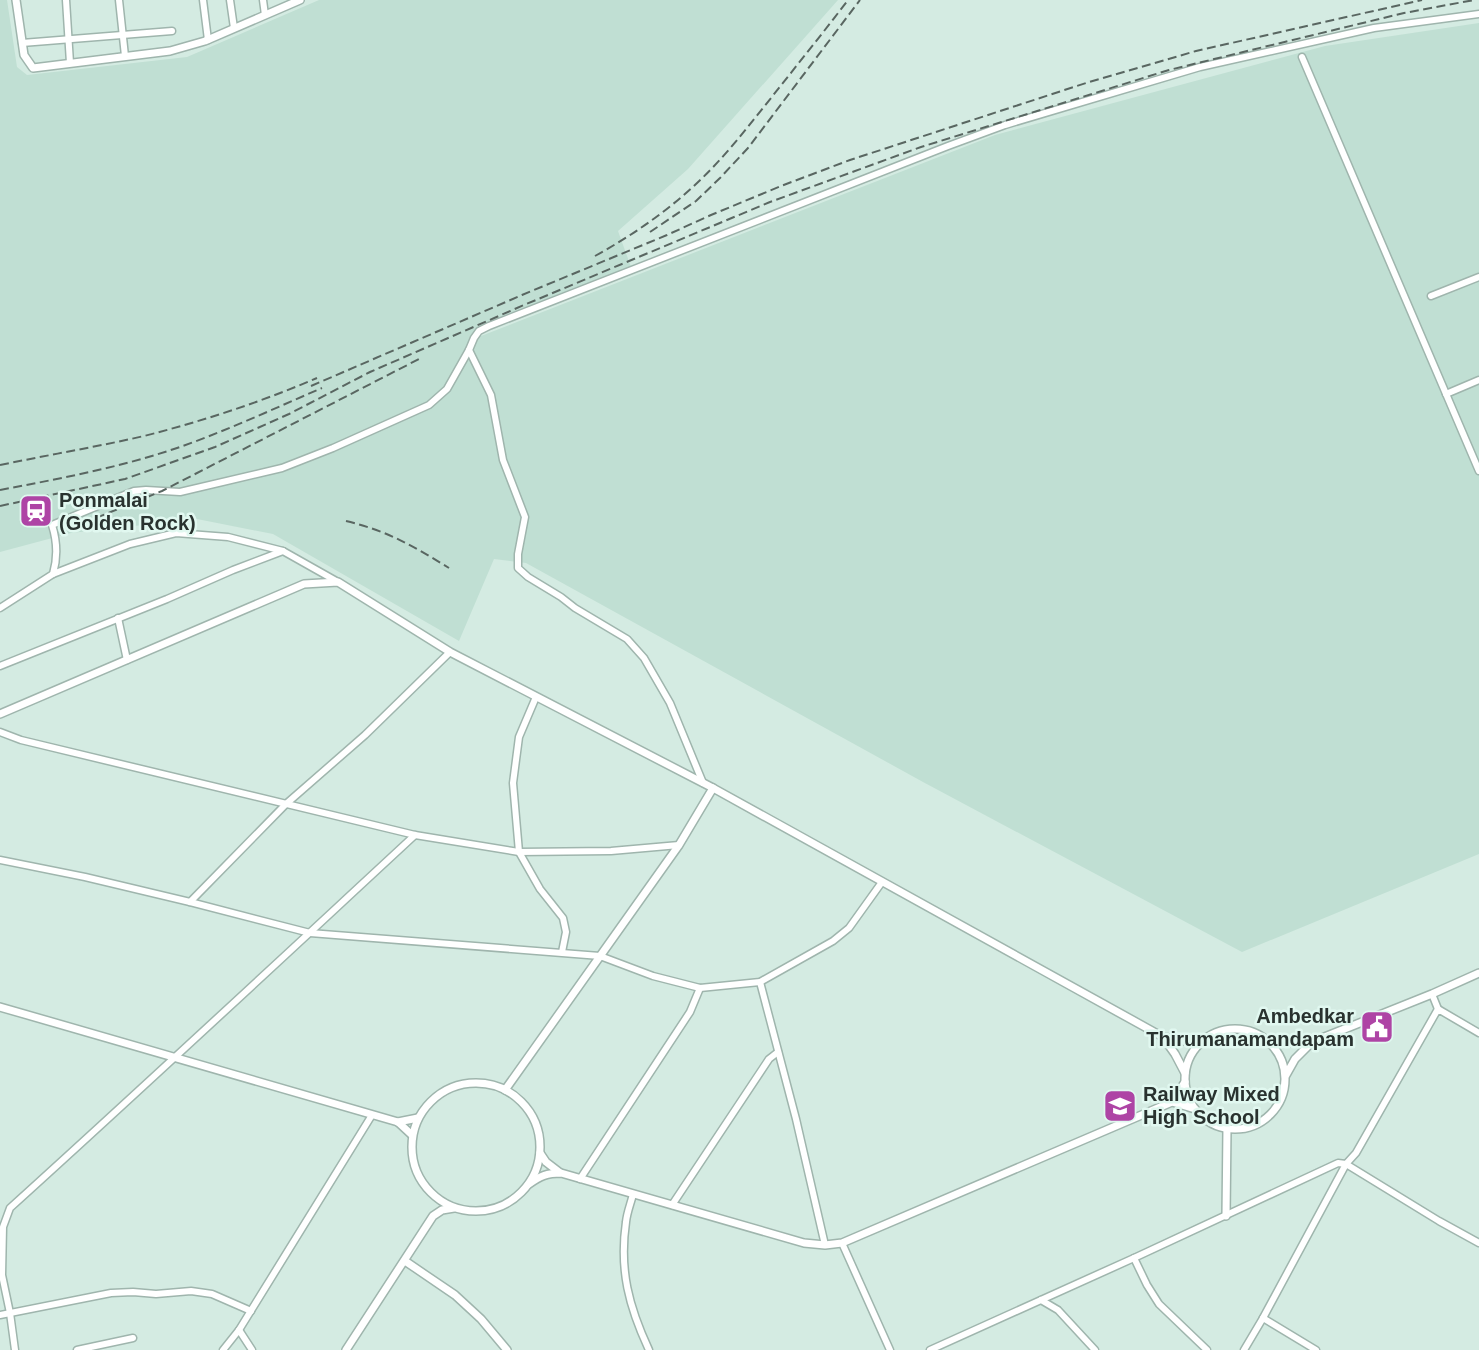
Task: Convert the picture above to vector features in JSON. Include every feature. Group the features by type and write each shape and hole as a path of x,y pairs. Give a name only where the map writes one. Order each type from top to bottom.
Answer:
{"street":[{"path":"16,0 24,55 33,68 170,51 208,40 295,1"},
{"path":"66,0 70,63"},
{"path":"119,0 125,56"},
{"path":"203,0 208,40"},
{"path":"231,0 234,28"},
{"path":"263,0 265,15"},
{"path":"53,574 57,562 57,548 52,525 134,491 180,492 282,468 429,405 447,389 474,338 489,326 1005,125 1200,67 1374,28 1479,14"},
{"path":"22,43 172,31"},
{"path":"1302,57 1479,471"},
{"path":"1431,296 1479,277"},
{"path":"469,350 491,394 503,460 525,517 518,554 518,568 528,578 627,639 644,658 670,703 703,783"},
{"path":"1446,394 1479,380"},
{"path":"0,608 53,574 130,544 176,533 228,537 283,551 338,582 450,652 713,788 1163,1037 1202,1042"},
{"path":"0,666 283,551"},
{"path":"0,714 304,584 338,582"},
{"path":"118,618 127,660"},
{"path":"190,902 286,804 364,735 450,652"},
{"path":"536,697 519,737 513,783 519,852 540,889 563,918 566,932 562,952"},
{"path":"0,732 21,740 415,836 519,852 611,850 679,845"},
{"path":"505,1090 679,845 713,788"},
{"path":"15,1350 2,1275 3,1227 10,1208 176,1058 415,836"},
{"path":"0,860 85,877 310,933 600,956 653,976 700,988 760,982 833,941 849,928 882,882"},
{"path":"529,1184 540,1153 539,1136 534,1120 513,1094 489,1084 464,1084 448,1089 434,1098 422,1111 412,1135 411,1151 414,1167 421,1182 431,1194 454,1208 470,1212 495,1209 517,1196 540,1176 561,1173 804,1243 825,1245 842,1243 1172,1102 1185,1078 1192,1053 1202,1042 1222,1031 1237,1029 1251,1032 1270,1041 1312,1042 1479,973"},
{"path":"760,982 796,1119 825,1245"},
{"path":"580,1179 690,1012 700,988"},
{"path":"1432,994 1438,1009 1479,1034"},
{"path":"0,1007 398,1122 418,1118"},
{"path":"1244,1350 1346,1164 1356,1153 1438,1009"},
{"path":"1163,1037 1175,1054 1185,1078 1188,1096 1195,1109 1212,1124 1234,1129 1256,1125 1269,1116 1282,1098 1290,1065 1312,1042"},
{"path":"1270,1041 1283,1062 1286,1077"},
{"path":"672,1205 769,1059 777,1052"},
{"path":"1172,1102 1195,1109"},
{"path":"223,1350 239,1330 372,1115"},
{"path":"398,1122 412,1135"},
{"path":"1226,1216 1227,1128"},
{"path":"540,1153 546,1162 561,1173"},
{"path":"930,1350 940,1348 1338,1163 1346,1164 1479,1244"},
{"path":"431,1194 434,1206 433,1216"},
{"path":"633,1194 626,1220 624,1255 626,1277 629,1298 649,1350"},
{"path":"346,1350 433,1216 442,1210 454,1208"},
{"path":"842,1243 890,1350"},
{"path":"1134,1258 1147,1285 1160,1304 1207,1350"},
{"path":"405,1261 455,1295 481,1319 507,1350"},
{"path":"0,1315 111,1293 156,1294 191,1291 212,1294 251,1311"},
{"path":"1041,1300 1058,1310 1095,1350"},
{"path":"1263,1318 1316,1350"},
{"path":"239,1330 252,1350"},
{"path":"77,1350 134,1338"}],"shaded area":[{"path":"0,0 7,0 17,67 27,75 187,57 319,0 838,0 688,169 618,231 631,267 481,328 481,336 995,135 1325,46 1479,23 1479,854 1242,952 923,782 526,563 494,559 459,641 273,534 197,519 71,533 0,552"}],"railway":[{"path":"595,256 660,214 706,174 744,132 848,0"},
{"path":"650,232 696,201 748,148 860,0"},
{"path":"311,386 711,215 850,160 1086,83 1196,51 1422,0"},
{"path":"0,506 125,479 215,447 289,414 370,372 524,305 770,202 921,147 1169,70 1404,13 1474,0"},
{"path":"96,518 162,491 419,359"},
{"path":"0,465 166,430 253,403 317,378"},
{"path":"0,490 153,456 230,428 322,388"},
{"path":"346,521 375,529 400,540 449,568"}],"place":[{"name":"Ponmalai (Golden Rock)","path":"36,511"},
{"name":"Ambedkar Thirumanamandapam","path":"1377,1027"},
{"name":"Railway Mixed High School","path":"1120,1106"}]}
